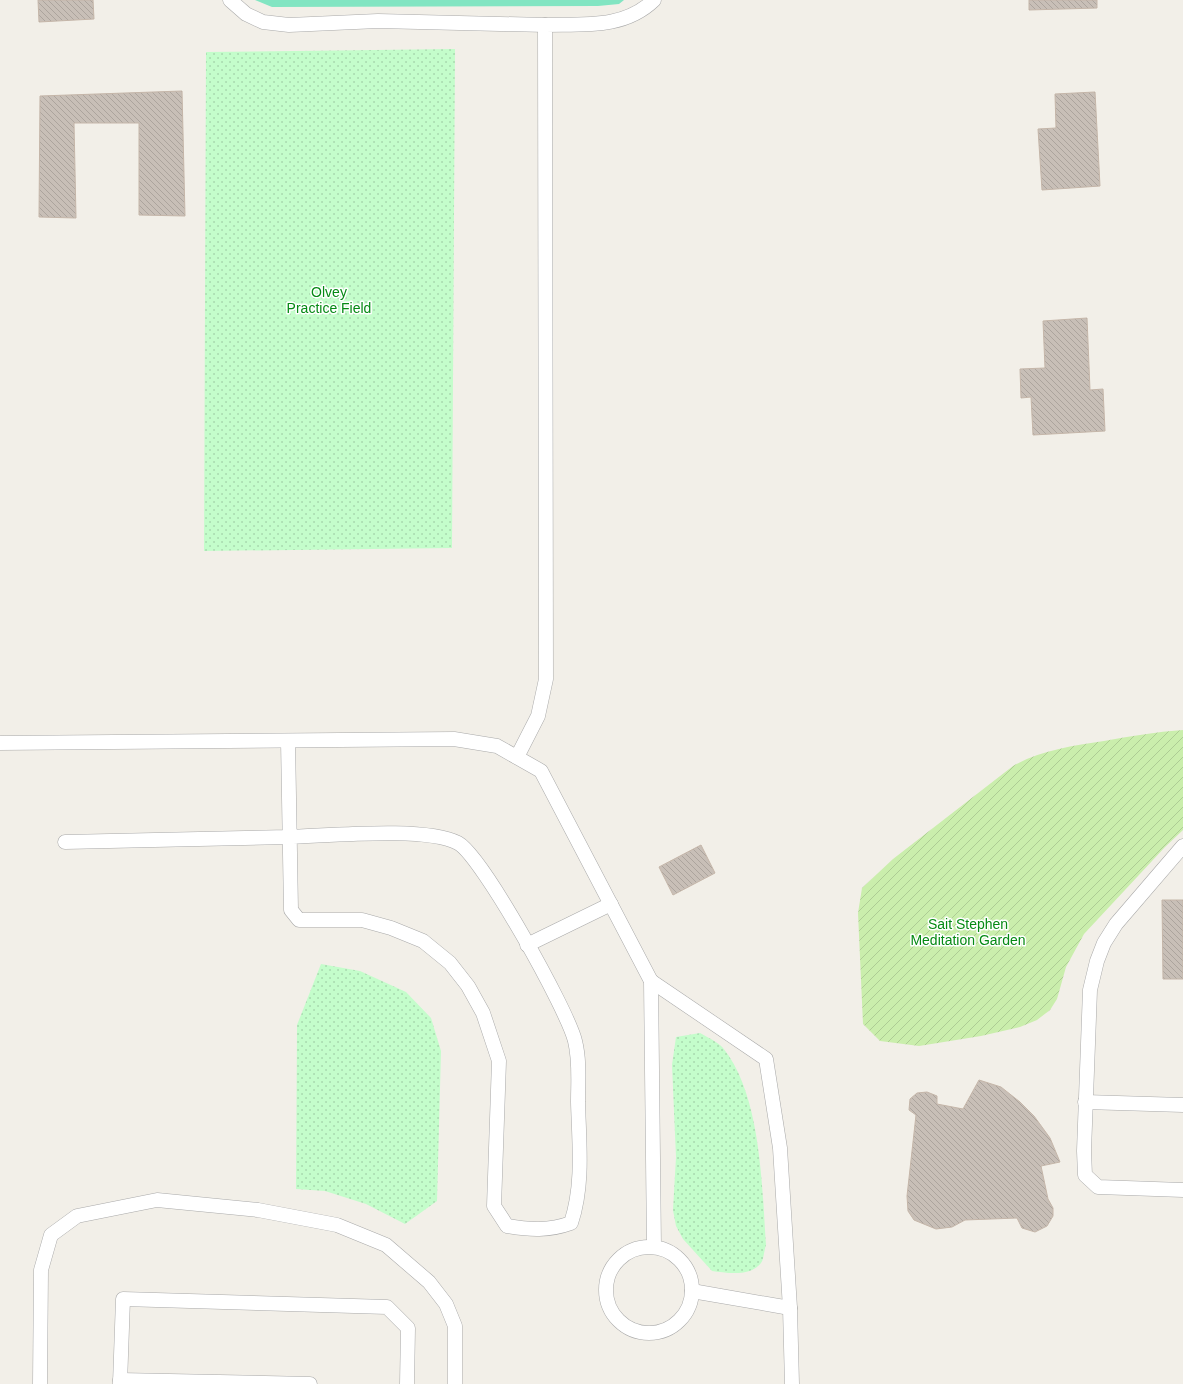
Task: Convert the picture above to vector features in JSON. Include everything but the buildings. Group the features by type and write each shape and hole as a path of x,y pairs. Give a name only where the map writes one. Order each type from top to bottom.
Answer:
{"lane":[{"path":"230,0 246,14 263,22 282,24 378,21 545,25 608,24 630,17 654,0"},
{"path":"517,757 538,716 546,679 545,25"},
{"path":"0,743 454,739 497,746 541,771 651,981 654,1247"},
{"path":"65,842 290,837 427,834 459,843 488,878 548,983 575,1040 578,1061 580,1183 571,1223 554,1229 529,1230 506,1226 494,1206 499,1060 483,1013 468,986 450,963 423,941 391,928 362,920 298,920 291,910 290,837 288,741"},
{"path":"1183,846 1116,924 1104,943 1097,961 1090,990 1085,1102 1085,1175 1098,1187 1183,1190"},
{"path":"527,946 611,904"},
{"path":"651,981 766,1059 780,1148 790,1308 792,1384"},
{"path":"1085,1102 1183,1105"},
{"path":"40,1384 41,1270 51,1235 77,1216 157,1200 258,1210 294,1217 337,1226 386,1245 429,1282 446,1304 456,1326 455,1384"},
{"path":"654,1247 674,1254 687,1270 692,1291 689,1307 679,1321 664,1330 648,1333 631,1329 617,1320 608,1305 606,1288 613,1266 631,1251 654,1247"},
{"path":"692,1291 790,1308"},
{"path":"310,1384 120,1382 123,1299 386,1307 408,1328 407,1384"}],"green space":[{"path":"255,0 624,0 619,4 598,6 272,7"},
{"name":"Olvey Practice Field","path":"455,49 452,548 204,551 206,52"},
{"name":"Sait Stephen Meditation Garden","path":"1183,730 1183,830 1165,847 1084,934 1066,967 1057,999 1050,1010 1037,1020 1020,1027 981,1036 919,1046 880,1041 863,1024 858,913 862,888 893,859 1013,766 1035,756 1069,747 1143,734"},
{"path":"321,964 360,971 406,992 431,1018 441,1051 437,1201 405,1224 366,1204 325,1191 296,1189 297,1025"},
{"path":"700,1033 721,1046 736,1067 745,1090 752,1115 761,1169 766,1245 761,1263 745,1272 731,1273 712,1271 683,1239 676,1226 673,1210 676,1157 672,1065 676,1037"}]}
